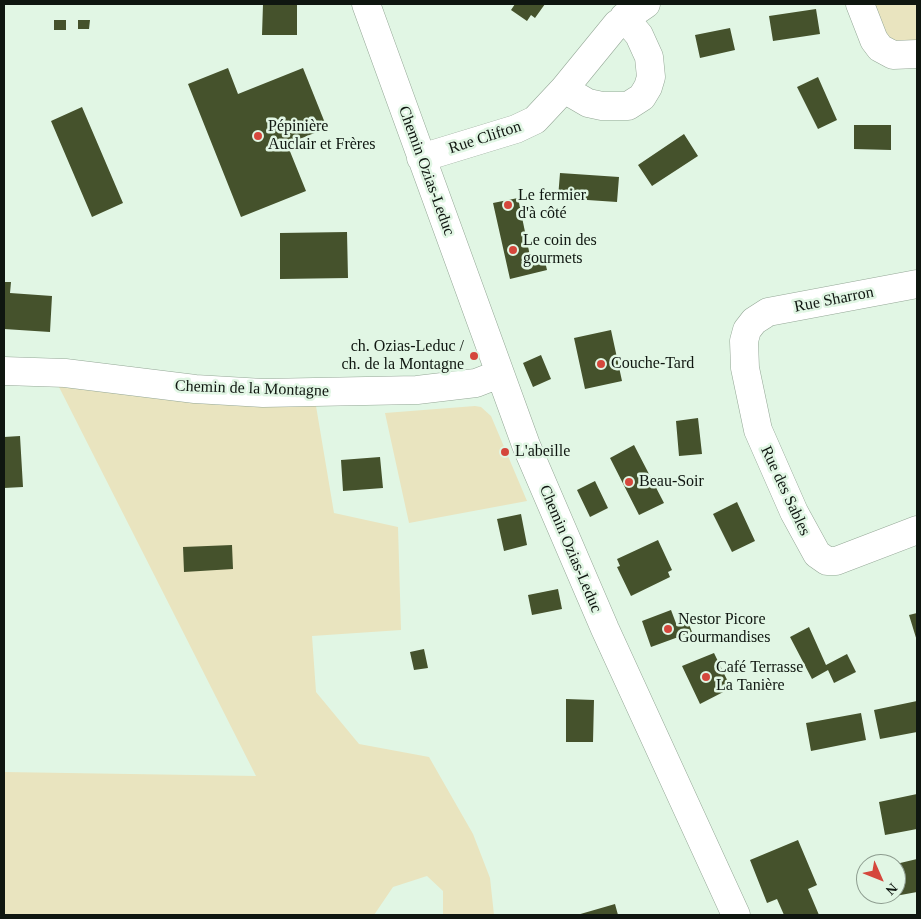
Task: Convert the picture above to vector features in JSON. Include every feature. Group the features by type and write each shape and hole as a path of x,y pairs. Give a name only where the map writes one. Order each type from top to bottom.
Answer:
{"street":[{"name":"Chemin Ozias-Leduc","path":"366,4 499,374 572,556 736,915"},
{"path":"860,4 865,20 880,48 893,56 917,54"},
{"name":"Rue Clifton","path":"564,89 588,103 602,106 628,106 642,97 650,82 650,65 635,11"},
{"name":"Rue Clifton","path":"421,158 529,124 546,110 635,11"},
{"name":"Rue Sharron","path":"754,321 768,312 917,284"},
{"name":"Rue des Sables","path":"754,321 745,336 744,354 758,430 790,504 817,554 824,559 836,561 917,530"},
{"name":"Chemin de la Montagne","path":"4,371 65,373 195,388 263,393 425,389 476,383 499,374"}],"shaded area":[{"path":"871,4 917,4 917,45 902,44 887,37"},
{"path":"58,385 221,405 316,406 334,513 398,527 401,630 312,636 316,692 359,744 429,757 473,834 490,878 494,915 443,915 443,891 427,876 393,887 374,915 4,915 4,772 256,776"},
{"path":"481,407 491,416 527,501 409,523 385,413"}],"building":[{"path":"263,4 297,4 297,35 262,35"},
{"path":"515,4 545,4 535,18 531,15 527,21 511,10"},
{"path":"816,9 820,34 773,41 769,16"},
{"path":"54,20 66,20 66,30 54,30"},
{"path":"78,20 90,20 89,29 78,29"},
{"path":"730,28 735,50 700,58 695,35"},
{"name":"Pépinière Auclair et Frères","path":"228,68 238,94 303,68 327,128 287,144 306,191 241,217 188,84"},
{"path":"818,77 837,120 818,129 797,87"},
{"path":"82,107 123,203 92,217 51,121"},
{"path":"854,125 891,125 891,150 854,149"},
{"path":"684,134 698,156 652,186 638,165"},
{"path":"560,173 619,177 617,202 558,198"},
{"path":"518,198 530,256 543,253 547,270 510,279 493,203"},
{"path":"347,232 348,278 280,279 280,233"},
{"path":"4,282 11,282 10,293 52,296 50,332 4,329"},
{"path":"611,330 622,381 585,389 574,338"},
{"path":"541,355 551,379 533,387 523,363"},
{"path":"698,418 702,454 679,456 676,421"},
{"path":"20,436 23,487 4,488 4,437"},
{"path":"634,445 664,503 639,515 610,458"},
{"path":"380,457 383,488 343,491 341,460"},
{"path":"595,481 608,508 590,517 577,490"},
{"path":"737,502 755,541 732,552 713,514"},
{"path":"521,514 527,545 504,551 497,519"},
{"path":"658,540 672,570 668,572 670,577 631,596 617,567 620,566 617,559"},
{"path":"232,545 233,569 184,572 183,547"},
{"path":"558,589 562,609 532,615 528,595"},
{"name":"Nestor Picore Gourmandises","path":"671,610 677,626 688,622 692,632 651,647 642,621"},
{"path":"917,613 917,641 909,615"},
{"path":"809,627 826,665 847,654 856,672 834,683 828,670 812,679 790,637"},
{"path":"424,649 428,668 414,670 410,652"},
{"name":"Café Terrasse La Tanière","path":"714,653 731,688 700,704 682,666"},
{"path":"566,699 594,700 593,742 566,742"},
{"path":"917,701 917,732 880,739 874,710"},
{"path":"861,713 866,740 811,751 806,723"},
{"path":"917,794 917,829 885,835 879,802"},
{"path":"798,840 817,885 808,889 819,915 784,915 777,899 767,903 750,860"},
{"path":"917,859 917,892 906,894 906,862"},
{"path":"615,904 618,915 577,915"}],"place":[{"name":"Pépinière Auclair et Frères","path":"258,136"},
{"name":"Le fermier d'à côté","path":"508,205"},
{"name":"Le coin des gourmets","path":"513,250"},
{"name":"ch. Ozias-Leduc / ch. de la Montagne","path":"474,356"},
{"name":"Couche-Tard","path":"601,364"},
{"name":"L'abeille","path":"505,452"},
{"name":"Beau-Soir","path":"629,482"},
{"name":"Nestor Picore Gourmandises","path":"668,629"},
{"name":"Café Terrasse La Tanière","path":"706,677"}]}
